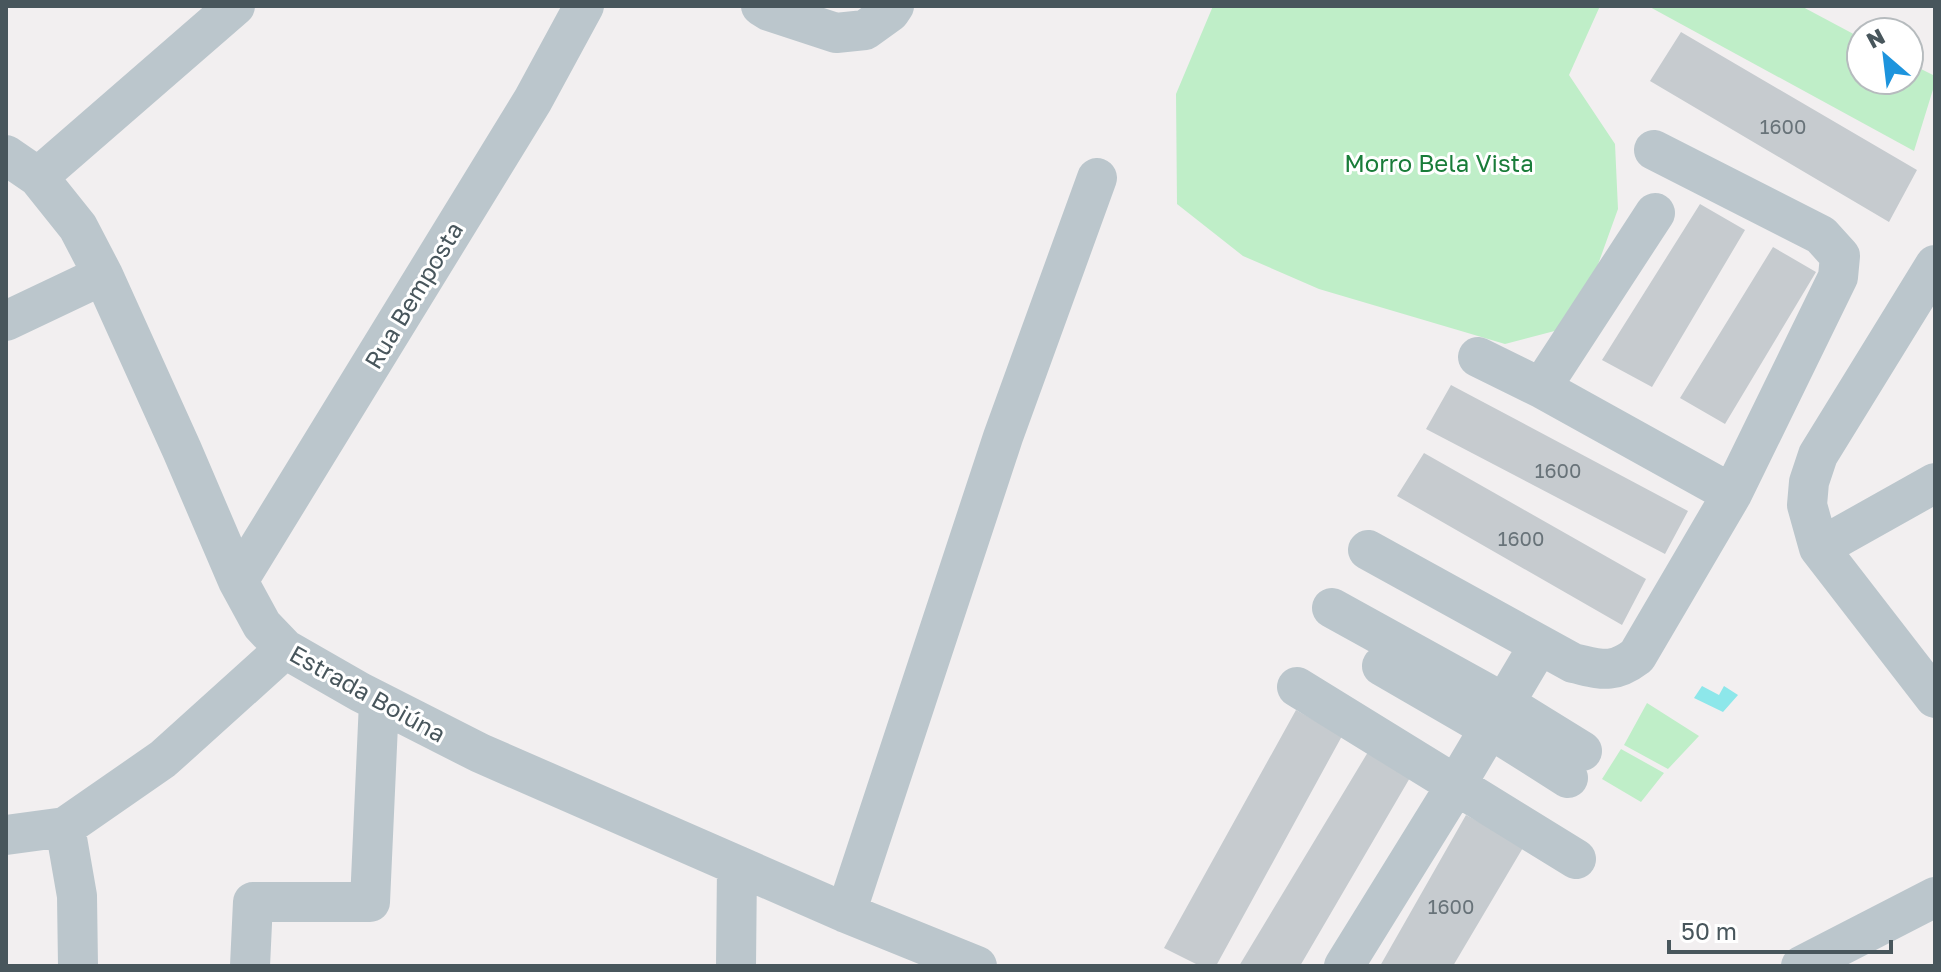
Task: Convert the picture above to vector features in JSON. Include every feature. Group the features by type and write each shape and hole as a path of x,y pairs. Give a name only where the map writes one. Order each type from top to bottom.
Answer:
{"street":[{"path":"22,166 235,6"},
{"name":"Rua Bemposta","path":"238,581 533,100 584,6"},
{"path":"761,6 836,33 865,30 894,6"},
{"path":"1368,550 1573,663 1604,670 1622,667 1637,656 1732,494 1838,277 1840,256 1821,235 1654,150"},
{"name":"Estrada Boiúna","path":"22,166 78,227 103,275 238,581 262,625 285,649 379,702 480,753 846,913 977,966"},
{"path":"846,913 1003,437 1097,178"},
{"path":"1541,388 1655,213"},
{"path":"1935,265 1818,455 1809,482 1807,505 1819,548 1935,698"},
{"path":"6,321 103,275"},
{"path":"1478,357 1541,388 1732,494"},
{"path":"1819,548 1935,483"},
{"path":"1326,619 1575,764"},
{"path":"1344,966 1539,645"},
{"path":"6,835 65,827 163,759 285,649"},
{"path":"1297,687 1576,859"},
{"path":"250,966 253,902 370,902 379,702"},
{"path":"65,827 77,896 78,966"},
{"path":"736,966 737,866"},
{"path":"1801,966 1935,897"}],"green space":[{"name":"Morro Bela Vista","path":"1213,6 1600,6 1569,75 1615,144 1618,209 1596,270 1566,328 1505,344 1319,289 1243,256 1177,204 1176,94"},
{"path":"1648,6 1801,6 1845,29 1845,96 1925,96 1925,71 1935,76 1914,151"},
{"path":"1647,703 1699,736 1668,769 1624,745"},
{"path":"1621,749 1664,773 1641,802 1602,779"}],"water":[{"path":"1702,686 1719,695 1724,686 1738,695 1723,712 1694,698"}],"building":[{"path":"1681,32 1917,170 1889,222 1650,81"},
{"path":"1700,204 1745,230 1652,387 1602,360"},
{"path":"1773,247 1816,272 1725,424 1680,398"},
{"path":"1451,385 1688,511 1665,554 1426,429"},
{"path":"1424,453 1646,579 1622,625 1397,496"},
{"path":"1296,710 1342,736 1216,966 1200,966 1164,948"},
{"path":"1368,752 1411,776 1300,966 1239,966"},
{"path":"1466,815 1524,846 1453,966 1380,966"}]}
